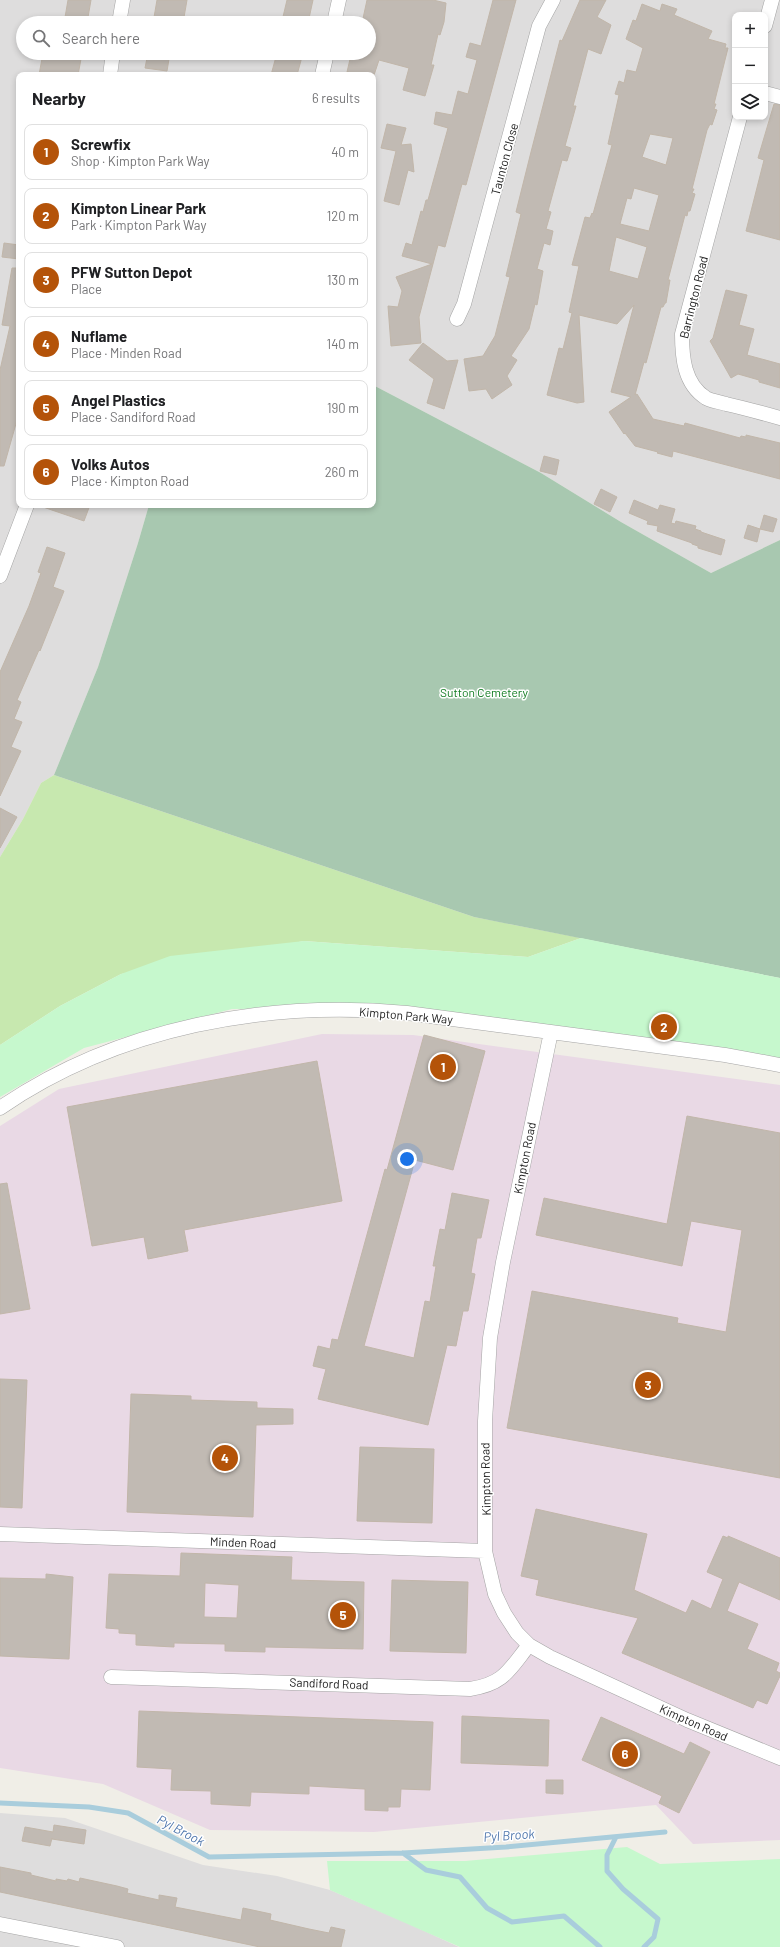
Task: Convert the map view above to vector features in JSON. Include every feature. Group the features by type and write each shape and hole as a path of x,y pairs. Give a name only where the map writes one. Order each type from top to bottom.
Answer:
{"street":[{"path":"120,16 123,0"},
{"path":"336,16 339,0"},
{"name":"Taunton Close","path":"457,319 464,304 490,212 539,26 552,0"},
{"path":"768,15 772,0"},
{"path":"111,72 113,60"},
{"path":"323,72 325,60"},
{"path":"768,94 780,97"},
{"name":"Barrington Road","path":"739,120 682,334 684,365 689,379 696,390 707,398 780,418"},
{"path":"0,576 26,508"},
{"name":"Kimpton Park Way","path":"0,1108 20,1094 68,1068 108,1051 161,1034 228,1018 277,1012 378,1010 725,1055 780,1065"},
{"name":"Kimpton Road","path":"551,1032 503,1262 490,1338 484,1421 485,1551 493,1587 504,1613 517,1632 529,1645 550,1657 687,1720 780,1758"},
{"name":"Minden Road","path":"0,1534 485,1551"},
{"name":"Sandiford Road","path":"112,1676 470,1689 488,1686 499,1680 529,1645"},
{"path":"0,1924 116,1947"}],"shaded area":[{"path":"0,0 780,0 780,540 711,573 621,522 541,473 376,387 376,72 16,72 16,508 148,508 98,667 54,775 41,783 23,819 0,857"},
{"path":"322,1034 413,1035 780,1085 780,1840 693,1844 656,1805 374,1832 210,1830 103,1784 0,1768 0,1126 59,1089"},
{"path":"0,1813 65,1818 203,1865 277,1876 330,1890 459,1947 0,1947"}],"green space":[{"name":"Sutton Cemetery","path":"376,387 541,473 621,522 711,573 780,540 780,978 474,917 54,775 98,667 148,508 376,508"},
{"path":"54,775 474,917 581,938 528,957 304,941 121,974 60,1006 0,1045 0,857 23,819 41,783"},
{"path":"581,938 780,978 780,1061 410,1007 232,1009 84,1048 0,1097 0,1045 60,1006 121,974 170,956 304,941 528,957"},
{"path":"627,1847 660,1864 780,1859 780,1947 460,1947 330,1890 327,1861 465,1861"}],"building":[{"path":"68,0 91,0 88,16 65,16"},
{"path":"157,0 187,0 184,16 154,16"},
{"path":"287,0 313,0 310,16 283,16"},
{"path":"367,0 433,0 446,3 444,22 440,35 438,34 431,65 434,65 425,96 403,90 409,68 379,60 375,72 347,72 350,60 376,60 376,16 364,16"},
{"path":"493,0 516,0 466,185 462,184 445,247 438,245 419,317 421,343 391,346 388,306 398,307 402,291 396,277 432,264 402,256 406,243 412,245 421,211 423,212 426,200 428,200 448,128 434,124 436,112 452,115 458,91 468,94 477,60 466,57 470,43 481,46"},
{"path":"580,0 606,0 597,17 611,25 601,54 588,49 573,106 576,106 565,146 571,148 567,161 562,160 548,211 551,212 546,229 553,231 550,245 544,243 537,269 543,271 537,305 535,304 529,329 511,356 517,360 507,376 512,385 492,399 486,389 469,391 464,359 483,356 495,336 510,277 506,276 521,214 516,212 531,152 560,40 562,41"},
{"path":"642,4 660,11 662,4 677,9 674,15 712,31 708,39 726,44 725,48 728,48 714,104 716,104 714,109 717,110 712,125 710,124 707,130 692,189 694,189 692,193 695,194 690,211 688,211 687,216 685,215 668,280 670,280 666,303 663,307 661,307 646,363 644,362 635,395 637,394 653,419 684,426 685,423 740,438 741,436 746,437 746,435 780,443 780,479 673,451 672,457 657,453 658,452 635,446 625,433 624,434 609,412 631,397 611,392 634,305 617,324 579,315 584,402 577,403 547,395 559,348 563,349 572,313 569,312 579,266 572,265 585,217 590,218 592,213 593,214 612,145 608,144 619,95 615,94 619,81 624,83 627,70 636,72 643,48 626,39 633,20 636,21","holes":["650,134 673,138 666,165 642,157","634,188 659,195 649,231 620,224 627,198 631,199","616,237 647,247 638,279 609,271"]},
{"path":"42,60 81,60 79,72 40,72"},
{"path":"147,60 169,60 167,71 145,68"},
{"path":"275,60 301,60 298,72 272,72"},
{"path":"774,104 780,105 780,240 746,231 764,160 758,158"},
{"path":"387,124 406,128 401,145 411,144 414,172 408,170 399,205 384,201 396,151 381,148"},
{"path":"4,243 16,245 16,259 2,257"},
{"path":"12,268 16,268 16,424 4,466 0,466 0,370 10,326 2,325"},
{"path":"726,290 747,295 739,325 754,329 747,355 780,364 780,388 738,374 731,378 710,341 713,338"},
{"path":"423,343 447,361 458,360 444,409 427,403 434,379 409,360"},
{"path":"544,456 559,460 556,475 540,471"},
{"path":"601,489 617,497 610,512 594,504"},
{"path":"634,500 658,510 660,505 675,509 671,523 675,524 676,521 696,526 695,529 701,532 725,540 721,555 698,548 698,546 692,543 657,531 658,526 647,524 648,521 629,513"},
{"path":"46,508 89,508 84,521"},
{"path":"764,515 777,519 773,532 760,529"},
{"path":"748,525 760,529 757,542 744,538"},
{"path":"47,547 65,553 53,587 64,591 40,651 39,650 17,700 21,702 14,719 22,722 11,747 21,751 0,796 0,672 29,606 41,573 38,572"},
{"path":"0,808 17,817 0,848"},
{"path":"424,1035 485,1051 453,1170 415,1160 364,1346 414,1358 425,1301 430,1302 436,1266 433,1266 440,1229 445,1230 452,1193 489,1200 481,1238 477,1238 471,1273 475,1274 468,1311 463,1311 456,1346 447,1345 428,1425 318,1399 326,1369 313,1366 318,1346 330,1349 332,1339 338,1340"},
{"path":"317,1061 342,1201 184,1230 188,1251 148,1259 144,1237 92,1246 67,1107"},
{"path":"687,1116 780,1133 780,1478 507,1428 532,1291 678,1318 677,1323 726,1332 742,1230 691,1221 682,1266 536,1235 544,1198 667,1224"},
{"path":"7,1183 30,1309 0,1314 0,1184"},
{"path":"0,1379 27,1380 22,1508 0,1507"},
{"path":"131,1394 191,1396 191,1400 257,1402 257,1408 293,1409 293,1424 256,1425 253,1517 127,1512"},
{"path":"360,1447 434,1449 432,1523 357,1521"},
{"path":"536,1509 647,1534 634,1590 686,1613 692,1600 711,1609 723,1579 707,1572 723,1536 728,1538 728,1536 780,1558 780,1600 739,1582 727,1611 758,1624 747,1649 779,1663 776,1671 780,1673 780,1676 767,1704 757,1700 753,1708 622,1653 638,1618 536,1595 539,1580 521,1576"},
{"path":"181,1553 292,1557 291,1580 364,1582 363,1649 265,1647 265,1652 225,1651 225,1644 174,1643 174,1647 136,1645 136,1634 119,1633 119,1629 106,1628 109,1574 180,1576","holes":["205,1583 239,1585 237,1618 204,1617"]},
{"path":"46,1574 73,1577 69,1659 0,1656 0,1578 46,1579"},
{"path":"392,1580 468,1582 466,1653 390,1651"},
{"path":"139,1711 433,1722 430,1790 401,1789 400,1807 388,1807 388,1811 365,1810 365,1789 309,1786 309,1794 251,1792 250,1806 211,1804 211,1791 171,1790 172,1769 137,1767"},
{"path":"462,1716 549,1720 548,1766 461,1763"},
{"path":"601,1717 684,1754 690,1742 710,1752 679,1813 659,1803 662,1796 582,1760"},
{"path":"546,1780 563,1780 563,1794 546,1793"},
{"path":"54,1825 86,1830 84,1844 52,1838 50,1846 22,1841 25,1827 53,1832"},
{"path":"0,1867 31,1873 31,1875 56,1881 56,1879 67,1881 68,1879 79,1882 80,1878 128,1889 127,1893 159,1900 159,1895 177,1898 175,1907 241,1920 243,1908 271,1914 270,1920 309,1929 329,1933 331,1927 345,1930 341,1947 260,1947 0,1892"}],"waterway":[{"name":"Pyl Brook","path":"0,1803 89,1807 128,1813 209,1857 403,1853 506,1847 665,1832"},
{"name":"Pyl Brook","path":"616,1837 607,1855 607,1871 623,1889 658,1919 654,1937 644,1947"},
{"name":"Pyl Brook","path":"403,1853 426,1870 460,1877 487,1908 512,1922 564,1916 600,1947"}],"place":[{"name":"Kimpton Linear Park","path":"664,1027"},
{"name":"Screwfix","path":"443,1067"},
{"name":"PFW Sutton Depot","path":"648,1385"},
{"name":"Nuflame","path":"225,1458"},
{"name":"Angel Plastics","path":"343,1615"},
{"name":"Volks Autos","path":"625,1754"}]}
